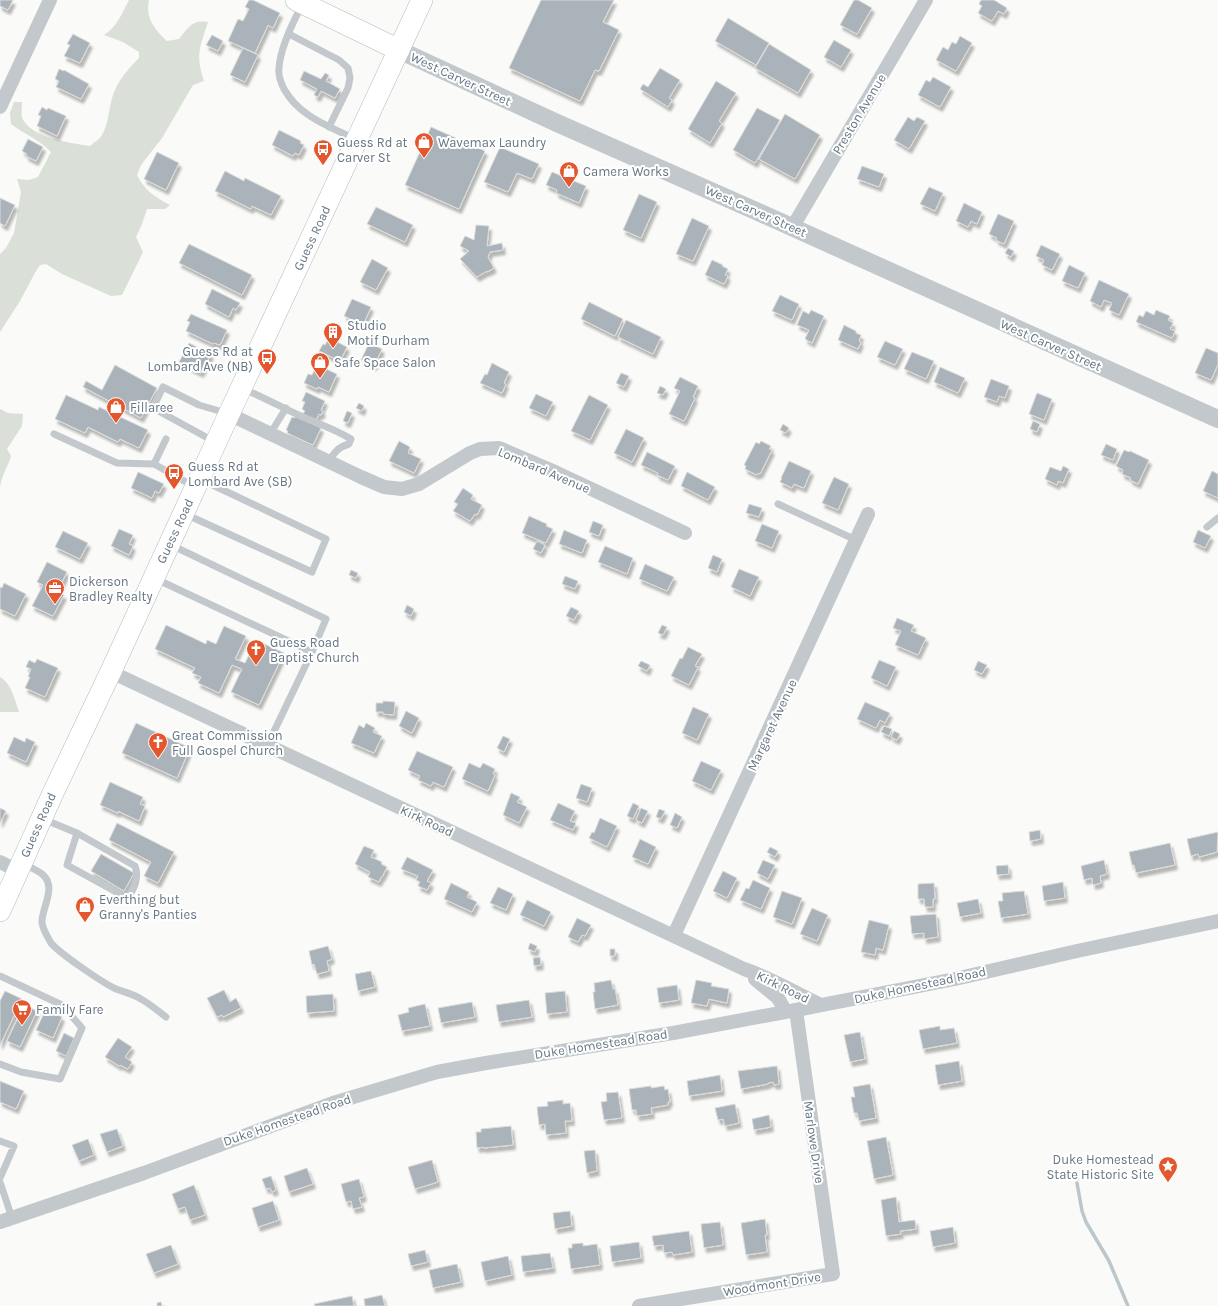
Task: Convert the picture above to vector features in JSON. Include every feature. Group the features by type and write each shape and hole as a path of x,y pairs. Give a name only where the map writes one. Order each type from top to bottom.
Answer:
{"main road":[{"name":"Guess Road","path":"0,910 13,865 41,818 111,672 197,483 422,0"},
{"name":"West Carver Street","path":"299,2 399,50"}],"street":[{"path":"0,106 50,0"},
{"name":"Preston Avenue","path":"792,228 926,0"},
{"name":"West Carver Street","path":"399,50 557,123 1218,419"},
{"name":"Lombard Avenue","path":"229,414 384,487 402,489 420,484 470,453 480,449 499,448 555,472 685,533"},
{"name":"Margaret Avenue","path":"674,935 868,514"},
{"name":"Kirk Road","path":"111,672 744,969 760,974 821,1005"},
{"name":"Duke Homestead Road","path":"6,1220 144,1173 333,1102 437,1072 673,1033 791,1011 955,979 1218,921"},
{"name":"Kirk Road","path":"744,969 791,1011"},
{"name":"Marlowe Drive","path":"791,1011 833,1274"},
{"name":"Woodmont Drive","path":"639,1306 833,1274"}],"lane":[{"path":"299,2 281,56 278,70 281,82 289,97 301,111 357,140"},
{"path":"289,34 339,60 348,68 350,78 348,88 330,127"},
{"path":"216,442 153,408 163,387 199,405 229,414"},
{"path":"241,388 265,397 302,417 339,432 351,439 348,444 335,451 329,462"},
{"path":"270,434 286,408"},
{"path":"54,434 117,463 154,464 326,539 312,572 184,513"},
{"path":"154,464 166,439"},
{"path":"778,504 856,540"},
{"path":"1207,527 1218,518"},
{"path":"169,545 326,619 312,652 267,746"},
{"path":"154,578 312,652"},
{"path":"41,818 77,833 135,866 138,874 132,893 127,898 67,866 77,833"},
{"path":"13,865 43,874 47,881 48,895 42,924 52,944 70,959 100,979 116,989 129,992 142,999 166,1017"},
{"path":"0,976 62,1005 82,1028 60,1079 21,1072 0,1064"},
{"path":"0,1141 14,1146 0,1178"},
{"path":"0,1182 6,1220"}],"shaded area":[{"path":"129,0 149,0 148,12 152,23 167,41 179,39 194,23 203,21 208,22 199,57 204,81 193,85 162,138 141,165 137,175 150,193 170,205 165,209 147,209 136,237 143,252 122,295 111,296 62,274 46,264 40,265 20,301 0,332 0,254 6,248 14,233 21,192 17,179 29,180 38,177 51,152 42,144 11,124 10,113 14,102 22,102 22,118 27,125 42,135 90,146 99,139 106,127 111,102 117,86 139,58 139,52 123,42 104,35 116,24"},
{"path":"0,409 8,413 23,414 22,426 7,449 11,456 0,488"},
{"path":"0,677 10,688 19,712 0,712"}],"building":[{"path":"0,0 13,0 8,10 0,6"},
{"path":"249,0 253,0 280,13 273,28 268,25 255,53 228,41 238,19 243,21 249,9 245,7"},
{"path":"541,0 614,0 603,22 619,30 599,71 595,70 580,101 509,68"},
{"path":"854,0 858,0 872,8 857,34 840,25"},
{"path":"981,0 994,0 1007,8 1004,14 998,11 992,21 978,13 982,6 979,4"},
{"path":"728,18 769,43 756,65 715,41"},
{"path":"73,34 90,43 80,63 64,56 70,45 67,44"},
{"path":"212,35 223,41 218,51 206,45"},
{"path":"960,36 972,43 956,71 936,60 943,47 948,50 952,42 956,44"},
{"path":"834,40 851,50 841,67 824,57"},
{"path":"769,44 811,70 798,93 755,68"},
{"path":"243,48 258,55 245,82 230,75"},
{"path":"660,68 680,80 669,98 672,100 668,107 640,89 643,84 648,87"},
{"path":"59,69 64,70 89,84 81,99 56,87 59,81 55,79"},
{"path":"304,71 321,79 325,73 329,75 326,81 340,89 335,98 321,91 318,97 314,95 317,89 300,80"},
{"path":"933,77 951,87 940,107 918,95 926,80 930,82"},
{"path":"716,81 736,93 719,121 722,123 710,143 688,129"},
{"path":"42,107 66,116 57,136 37,126 41,116 38,115"},
{"path":"757,108 780,120 755,163 733,150"},
{"path":"785,114 820,135 795,179 759,159"},
{"path":"908,117 914,121 917,117 925,121 909,149 894,140"},
{"path":"431,127 485,151 459,209 405,185"},
{"path":"279,130 301,141 300,143 304,145 299,155 295,153 293,156 272,145"},
{"path":"28,139 43,147 36,161 26,156 27,154 22,151"},
{"path":"500,147 539,164 532,179 517,173 508,192 484,182"},
{"path":"157,152 179,163 166,190 144,179"},
{"path":"862,166 884,174 879,187 857,179"},
{"path":"225,171 244,181 245,178 281,196 271,215 252,206 251,209 215,191"},
{"name":"Camera Works","path":"552,172 586,186 579,203 556,193 557,190 546,185"},
{"path":"929,187 943,193 935,211 920,204"},
{"path":"639,194 657,202 641,238 623,230"},
{"path":"0,198 15,205 5,226 0,223"},
{"path":"964,203 982,212 977,224 971,221 968,227 956,221"},
{"path":"376,207 413,225 405,242 367,224"},
{"path":"998,214 1014,221 1004,244 989,234"},
{"path":"692,218 709,226 693,261 676,254"},
{"path":"476,225 489,226 487,246 502,243 503,250 490,252 488,257 494,268 477,277 460,259 469,251 460,246 465,236 474,240"},
{"path":"189,244 252,275 242,295 179,263"},
{"path":"1041,245 1060,254 1052,270 1042,265 1044,260 1036,256"},
{"path":"1008,248 1014,251 1011,257 1005,253"},
{"path":"372,259 388,268 376,290 360,282"},
{"path":"712,260 728,269 725,275 728,276 724,284 705,275"},
{"path":"1069,265 1085,273 1078,288 1062,281"},
{"path":"1099,280 1129,294 1119,315 1109,310 1112,303 1104,300 1101,307 1090,301"},
{"path":"212,289 240,303 236,310 233,308 229,317 205,304"},
{"path":"780,295 799,304 792,320 772,311"},
{"path":"352,299 371,307 363,325 344,316"},
{"path":"589,302 623,319 615,336 581,319"},
{"path":"811,310 824,316 812,343 805,339 809,330 797,325 803,311 809,314"},
{"path":"1156,310 1170,316 1168,320 1173,323 1170,329 1175,331 1172,338 1136,322 1139,315 1143,317 1146,311 1154,315"},
{"path":"191,314 227,330 220,345 213,344 186,331 190,322 187,321"},
{"path":"626,320 661,337 653,354 618,337"},
{"path":"844,325 861,335 859,341 861,342 858,349 838,340"},
{"name":"Studio Motif Durham","path":"329,338 347,347 340,361 319,351"},
{"path":"885,341 903,349 895,365 877,357"},
{"path":"189,343 211,354 201,373 179,362"},
{"path":"369,343 382,349 374,366 361,360"},
{"path":"1206,348 1218,353 1218,364 1211,380 1195,373"},
{"path":"912,352 934,361 926,379 904,369"},
{"path":"492,363 509,372 504,383 506,384 502,393 480,383 485,374 487,375"},
{"path":"115,365 157,388 141,418 83,387 86,381 102,390"},
{"name":"Safe Space Salon","path":"317,365 337,374 329,392 318,387 317,389 304,383 308,374 312,375"},
{"path":"940,367 965,378 958,393 934,382"},
{"path":"621,373 629,376 624,387 616,383"},
{"path":"680,377 698,386 693,397 695,398 684,421 669,414 680,391 674,388"},
{"path":"991,379 1009,386 1005,398 999,396 997,402 984,397"},
{"path":"660,386 666,389 663,395 657,393"},
{"path":"306,392 325,401 321,410 323,411 321,415 319,414 316,420 303,414 305,411 302,409 305,402 302,401"},
{"path":"1037,393 1052,399 1044,420 1029,414"},
{"path":"536,394 553,402 546,416 529,408"},
{"path":"66,395 98,410 99,407 148,430 139,448 120,439 118,442 88,427 85,433 55,419"},
{"path":"589,395 608,405 590,440 571,431"},
{"path":"359,403 364,406 362,411 356,408"},
{"path":"347,411 352,413 348,423 343,421"},
{"path":"295,416 321,428 313,445 287,433 288,431 286,430 292,417 295,418"},
{"path":"1033,421 1040,424 1037,432 1030,429"},
{"path":"783,424 789,428 786,433 780,430"},
{"path":"626,429 644,438 632,462 614,453"},
{"path":"399,441 410,447 408,453 421,459 414,473 389,461"},
{"path":"761,441 771,446 769,449 772,450 760,474 758,473 757,475 745,469 746,466 744,465 756,442 759,444"},
{"path":"1106,444 1117,449 1113,460 1101,455"},
{"path":"1124,450 1130,451 1149,460 1138,484 1130,480 1131,478 1122,474 1123,470 1116,466"},
{"path":"647,452 675,466 668,480 657,475 658,473 641,465"},
{"path":"789,461 811,471 804,488 794,484 792,488 780,482"},
{"path":"1063,466 1069,469 1063,483 1058,481 1057,485 1045,479 1050,467 1061,471"},
{"path":"1212,471 1218,474 1218,498 1203,491"},
{"path":"138,472 164,484 159,493 155,491 152,498 131,488"},
{"path":"687,472 715,487 708,500 681,486"},
{"path":"834,477 849,484 838,510 822,503"},
{"path":"463,488 473,495 471,499 482,505 477,515 475,514 470,521 453,511 458,504 454,502"},
{"path":"749,504 762,508 759,517 746,513"},
{"path":"529,516 547,524 546,526 553,529 546,543 522,533"},
{"path":"593,521 603,525 599,536 589,532"},
{"path":"762,524 779,531 772,548 755,541"},
{"path":"119,529 133,535 129,544 133,546 129,555 111,546"},
{"path":"564,530 587,540 582,553 559,544"},
{"path":"1198,530 1211,536 1205,548 1193,542"},
{"path":"63,531 88,543 80,559 55,547"},
{"path":"537,541 545,545 541,553 533,549"},
{"path":"605,546 633,558 627,574 598,562"},
{"path":"713,555 722,559 717,572 708,568"},
{"path":"47,562 67,572 57,592 64,595 53,616 32,606 43,585 37,582"},
{"path":"645,564 674,577 667,591 639,579"},
{"path":"739,569 759,577 750,596 731,587"},
{"path":"351,570 358,573 356,578 349,575"},
{"path":"565,576 578,581 575,589 562,584"},
{"path":"4,583 26,594 15,616 0,609 0,587 2,588"},
{"path":"407,605 414,609 411,616 404,612"},
{"path":"571,607 579,611 574,620 566,616"},
{"path":"897,618 914,625 911,631 926,638 918,655 895,645 901,631 893,628"},
{"name":"Guess Road Baptist Church","path":"166,625 206,644 207,640 216,644 224,626 246,636 235,659 245,663 256,640 284,653 259,705 231,692 242,669 232,665 219,693 198,683 201,677 192,673 195,668 155,649"},
{"path":"662,625 667,627 663,635 658,633"},
{"path":"688,647 702,654 695,666 698,667 689,685 671,676 680,658 682,659"},
{"path":"37,659 58,668 45,697 25,688 30,677 28,677 31,669 26,667 29,660 35,663"},
{"path":"879,660 896,667 887,686 871,678"},
{"path":"641,661 650,665 647,671 638,666"},
{"path":"978,661 987,665 982,674 974,670"},
{"path":"383,701 395,702 394,715 376,712 376,703 383,703"},
{"path":"865,702 890,713 885,723 880,720 876,728 857,719"},
{"path":"693,707 709,714 697,740 682,733"},
{"path":"406,711 419,718 412,733 399,726"},
{"path":"136,723 190,748 177,778 122,753"},
{"path":"366,723 375,728 373,732 382,736 374,753 351,743 359,725 364,728"},
{"path":"884,726 892,729 889,736 881,732"},
{"path":"894,731 900,734 897,740 891,737"},
{"path":"503,736 510,739 504,752 497,748"},
{"path":"14,737 25,742 26,738 35,742 26,762 7,753"},
{"path":"417,751 453,767 444,787 433,782 431,786 418,780 420,776 408,770"},
{"path":"701,761 721,770 711,790 692,781"},
{"path":"469,763 480,768 483,763 495,769 493,774 495,775 488,791 462,779"},
{"path":"110,782 143,797 140,804 145,806 139,821 118,811 118,813 100,805"},
{"path":"581,784 592,788 587,802 576,798"},
{"path":"511,793 520,797 517,802 527,807 519,823 503,815"},
{"path":"558,803 575,811 570,821 576,823 573,830 550,820"},
{"path":"633,803 639,806 633,819 627,816"},
{"path":"0,808 6,811 0,823"},
{"path":"641,808 648,811 642,823 636,820"},
{"path":"659,809 665,811 661,819 656,817"},
{"path":"675,813 682,817 677,828 670,825"},
{"path":"600,818 617,826 607,847 589,838 592,832 594,833"},
{"path":"117,823 174,852 158,883 144,876 151,862 109,840"},
{"path":"1040,830 1041,839 1030,841 1029,832"},
{"path":"1218,832 1217,852 1199,857 1198,854 1191,856 1187,839"},
{"path":"640,839 656,847 648,864 632,857"},
{"path":"1170,843 1175,865 1136,873 1134,865 1132,865 1129,852"},
{"path":"364,846 374,850 371,857 382,862 381,864 387,867 379,882 368,877 370,872 355,864"},
{"path":"770,847 778,851 775,857 767,852"},
{"path":"101,854 134,873 124,891 91,871"},
{"path":"407,857 433,870 427,881 431,883 427,890 418,886 420,882 416,880 418,876 401,869"},
{"path":"763,860 775,865 768,879 757,873"},
{"path":"1104,860 1107,874 1100,876 1101,883 1093,885 1092,878 1084,880 1081,866"},
{"path":"1008,865 1009,874 997,875 996,866"},
{"path":"723,871 737,878 727,898 713,891"},
{"path":"753,880 770,888 761,909 740,900 746,888 749,889"},
{"path":"1063,882 1065,898 1044,901 1042,886"},
{"path":"451,883 469,892 467,897 477,902 472,912 444,899"},
{"path":"934,883 935,899 933,899 933,907 925,907 924,899 918,899 918,884"},
{"path":"498,887 513,894 506,910 490,903"},
{"path":"782,891 802,898 792,924 773,917"},
{"path":"1024,891 1028,914 1001,918 998,901 1003,901 1002,893"},
{"path":"978,899 981,913 960,917 957,903"},
{"path":"527,900 551,912 544,926 520,915"},
{"path":"812,908 828,915 817,941 800,934"},
{"path":"936,914 938,937 924,939 924,933 912,934 910,916"},
{"path":"577,918 591,925 585,936 582,935 578,942 568,937"},
{"path":"869,920 889,925 883,950 876,948 875,955 861,952"},
{"path":"530,943 537,946 535,952 528,949"},
{"path":"328,946 332,959 327,961 329,971 317,974 314,964 312,965 309,951"},
{"path":"610,949 615,949 615,956 610,956"},
{"path":"540,957 541,965 534,966 533,958"},
{"path":"371,971 375,987 358,991 355,974"},
{"path":"611,980 613,989 615,989 618,1005 595,1009 593,992 595,992 594,983"},
{"path":"696,980 712,983 711,986 729,989 727,1003 709,999 707,1006 691,1003"},
{"path":"677,985 679,1000 659,1003 657,988"},
{"path":"224,990 230,1002 236,998 241,1008 223,1017 222,1015 217,1017 207,998"},
{"path":"5,991 22,999 0,1045 0,1001"},
{"path":"565,991 567,1012 547,1014 545,993"},
{"path":"333,994 334,1011 307,1013 306,996"},
{"path":"529,1000 532,1017 499,1022 496,1005"},
{"path":"472,1002 475,1017 441,1023 438,1008"},
{"path":"425,1004 430,1026 402,1031 398,1015 409,1012 408,1008"},
{"name":"Family Fare","path":"24,1005 37,1011 20,1047 7,1041"},
{"path":"46,1009 62,1017 53,1038 36,1030"},
{"path":"940,1026 940,1030 954,1028 957,1043 923,1049 919,1030"},
{"path":"860,1032 865,1059 850,1062 844,1035"},
{"path":"64,1033 74,1038 66,1056 56,1051"},
{"path":"118,1038 132,1047 125,1057 132,1062 128,1069 120,1065 119,1066 105,1057"},
{"path":"959,1061 962,1081 938,1085 935,1065"},
{"path":"777,1066 779,1084 774,1085 773,1082 741,1089 738,1071"},
{"path":"720,1075 722,1091 689,1096 687,1081"},
{"path":"0,1081 24,1091 16,1109 0,1102"},
{"path":"870,1084 876,1118 859,1121 857,1113 854,1113 851,1097 855,1097 853,1087"},
{"path":"651,1086 651,1088 664,1086 665,1090 668,1089 670,1102 668,1102 668,1105 651,1108 652,1114 637,1116 636,1110 632,1110 629,1089"},
{"path":"618,1092 622,1118 604,1120 601,1102 607,1101 606,1093"},
{"path":"563,1100 563,1104 570,1103 572,1121 565,1121 566,1133 546,1135 545,1124 539,1125 537,1107 548,1106 547,1102"},
{"path":"735,1104 739,1123 725,1126 723,1119 718,1120 715,1108"},
{"path":"769,1115 771,1127 754,1130 752,1119"},
{"path":"511,1126 513,1145 477,1148 476,1132 481,1132 481,1129"},
{"path":"117,1129 123,1146 107,1152 100,1134"},
{"path":"886,1137 893,1175 874,1179 867,1141"},
{"path":"88,1139 94,1155 79,1161 72,1145"},
{"path":"595,1150 597,1171 587,1173 584,1151"},
{"path":"432,1160 438,1182 415,1189 408,1167"},
{"path":"307,1168 313,1184 289,1192 284,1176"},
{"path":"271,1176 276,1190 272,1192 270,1188 266,1189 262,1179"},
{"path":"359,1179 364,1197 359,1198 362,1207 353,1209 351,1201 346,1202 341,1184"},
{"path":"194,1185 205,1215 190,1220 185,1207 178,1209 172,1194"},
{"path":"896,1197 899,1222 915,1220 916,1229 900,1231 901,1234 886,1236 881,1200"},
{"path":"273,1201 279,1220 258,1227 252,1208"},
{"path":"570,1211 572,1226 555,1229 553,1213"},
{"path":"765,1219 767,1252 746,1255 741,1223"},
{"path":"720,1222 723,1245 704,1248 701,1224"},
{"path":"953,1227 955,1243 933,1247 930,1231"},
{"path":"689,1231 692,1252 673,1255 672,1252 664,1253 663,1245 654,1246 652,1236"},
{"path":"639,1242 641,1258 612,1262 610,1246"},
{"path":"583,1243 583,1246 597,1244 600,1265 571,1269 568,1248 572,1248 572,1244"},
{"path":"171,1245 178,1264 154,1273 146,1254"},
{"path":"425,1250 428,1262 411,1266 408,1254"},
{"path":"550,1253 553,1268 523,1272 521,1256"},
{"path":"508,1256 512,1275 485,1281 481,1262"},
{"path":"457,1264 461,1282 433,1288 429,1270"},
{"path":"382,1295 385,1306 365,1306 364,1299"},
{"path":"352,1296 354,1306 315,1306 314,1304"},
{"path":"161,1302 162,1306 157,1306 157,1303"}],"waterway":[{"path":"1077,1183 1082,1211 1086,1222 1109,1261 1128,1306"}],"place":[{"name":"Wavemax Laundry","path":"424,159"},
{"name":"Guess Rd at Carver St","path":"323,166"},
{"name":"Camera Works","path":"569,188"},
{"name":"Studio Motif Durham","path":"333,349"},
{"name":"Guess Rd at Lombard Ave (NB)","path":"267,375"},
{"name":"Safe Space Salon","path":"320,379"},
{"name":"Fillaree","path":"116,424"},
{"name":"Guess Rd at Lombard Ave (SB)","path":"174,490"},
{"name":"Dickerson Bradley Realty","path":"55,605"},
{"name":"Guess Road Baptist Church","path":"256,666"},
{"name":"Great Commission Full Gospel Church","path":"158,759"},
{"name":"Everthing but Granny's Panties","path":"85,923"},
{"name":"Family Fare","path":"22,1026"},
{"name":"Duke Homestead State Historic Site","path":"1168,1183"}]}
